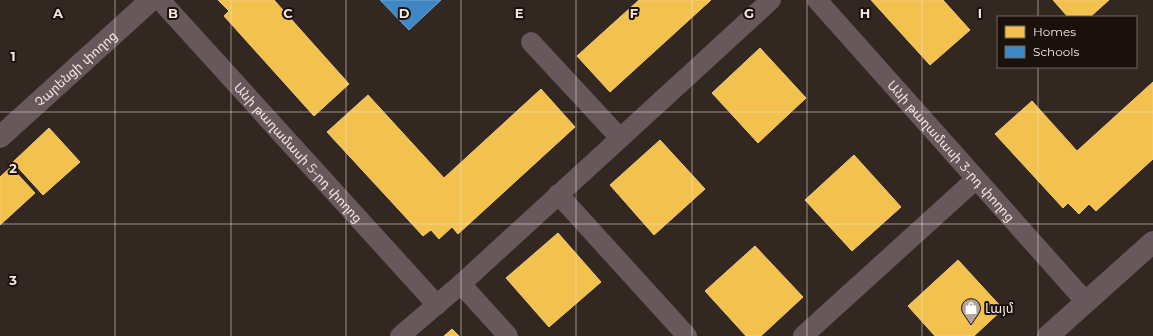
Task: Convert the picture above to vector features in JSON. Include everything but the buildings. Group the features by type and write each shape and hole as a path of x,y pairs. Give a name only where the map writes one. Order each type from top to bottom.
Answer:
{"street":[{"name":"Չարենցի փողոց","path":"0,137 151,0"},
{"name":"Անի թաղամասի 5-րդ փողոց","path":"160,0 437,305"},
{"path":"400,336 461,284 771,0"},
{"name":"Անի թաղամասի 3-րդ փողոց","path":"817,0 1086,302"},
{"path":"531,42 620,138"},
{"path":"803,336 976,178"},
{"path":"558,194 687,336"},
{"path":"1048,336 1153,242"},
{"path":"461,284 508,336"}],"place":[{"name":"Լայմ","path":"971,325"}]}
